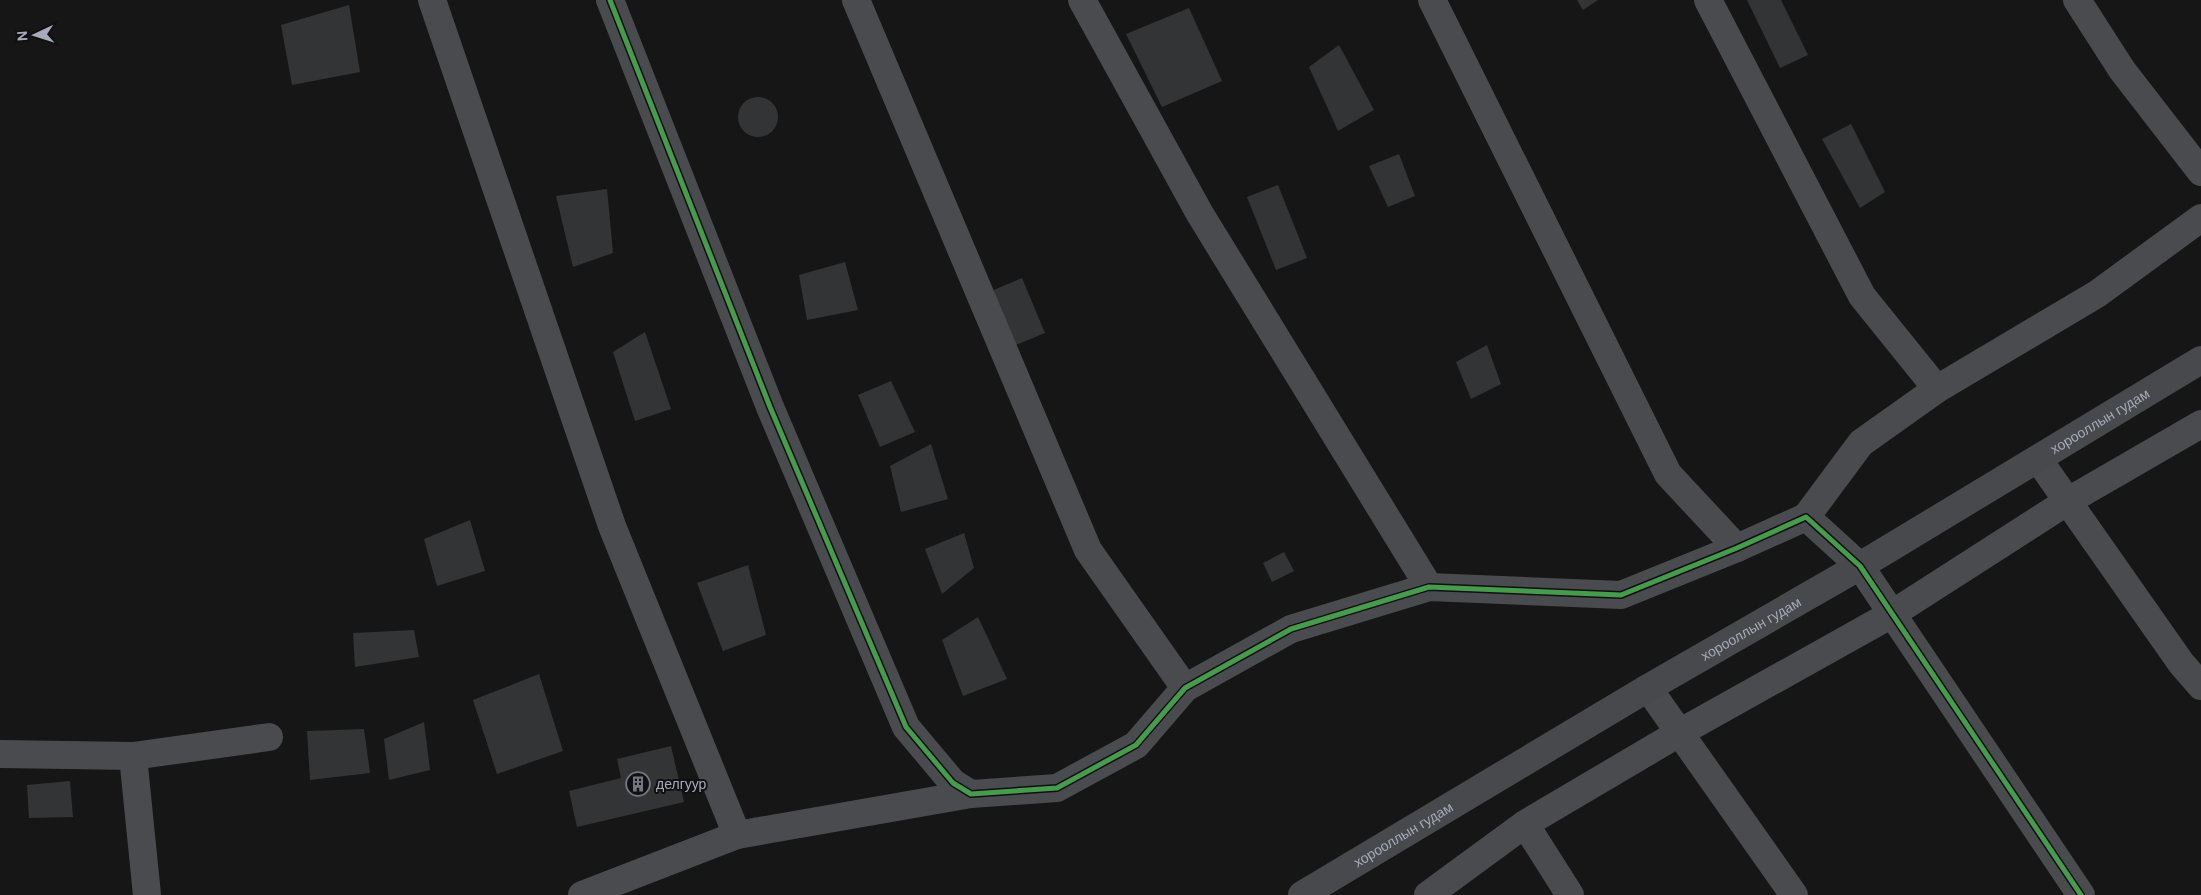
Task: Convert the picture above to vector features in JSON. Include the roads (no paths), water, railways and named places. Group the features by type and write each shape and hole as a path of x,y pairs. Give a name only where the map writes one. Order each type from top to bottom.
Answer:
{"main road":[{"name":"хорооллын гудам","path":"1302,895 1648,688 1860,566 2201,360"}],"street":[{"path":"432,0 612,526 737,836"},
{"path":"610,0 770,408 906,727 953,783 971,794"},
{"path":"856,0 1088,550 1185,688"},
{"path":"1082,0 1200,214 1429,588"},
{"path":"1432,0 1668,474 1737,548"},
{"path":"1708,0 1862,296 1937,389"},
{"path":"2077,0 2122,70 2201,172"},
{"path":"582,895 737,836 971,794 1057,788 1136,745 1185,688 1291,630 1429,588 1621,595 1737,548 1806,517 1861,443 1937,389 2098,294 2201,218"},
{"path":"1428,895 1525,824 1679,733 1892,614 2068,501 2201,424"},
{"path":"2038,458 2181,663 2201,686"},
{"path":"1806,517 1860,566 2081,895"},
{"path":"1648,688 1794,895"},
{"path":"0,754 133,756 269,737"},
{"path":"133,756 147,895"},
{"path":"1525,824 1570,895"}],"place":[{"name":"делгуур","path":"638,784"}]}
